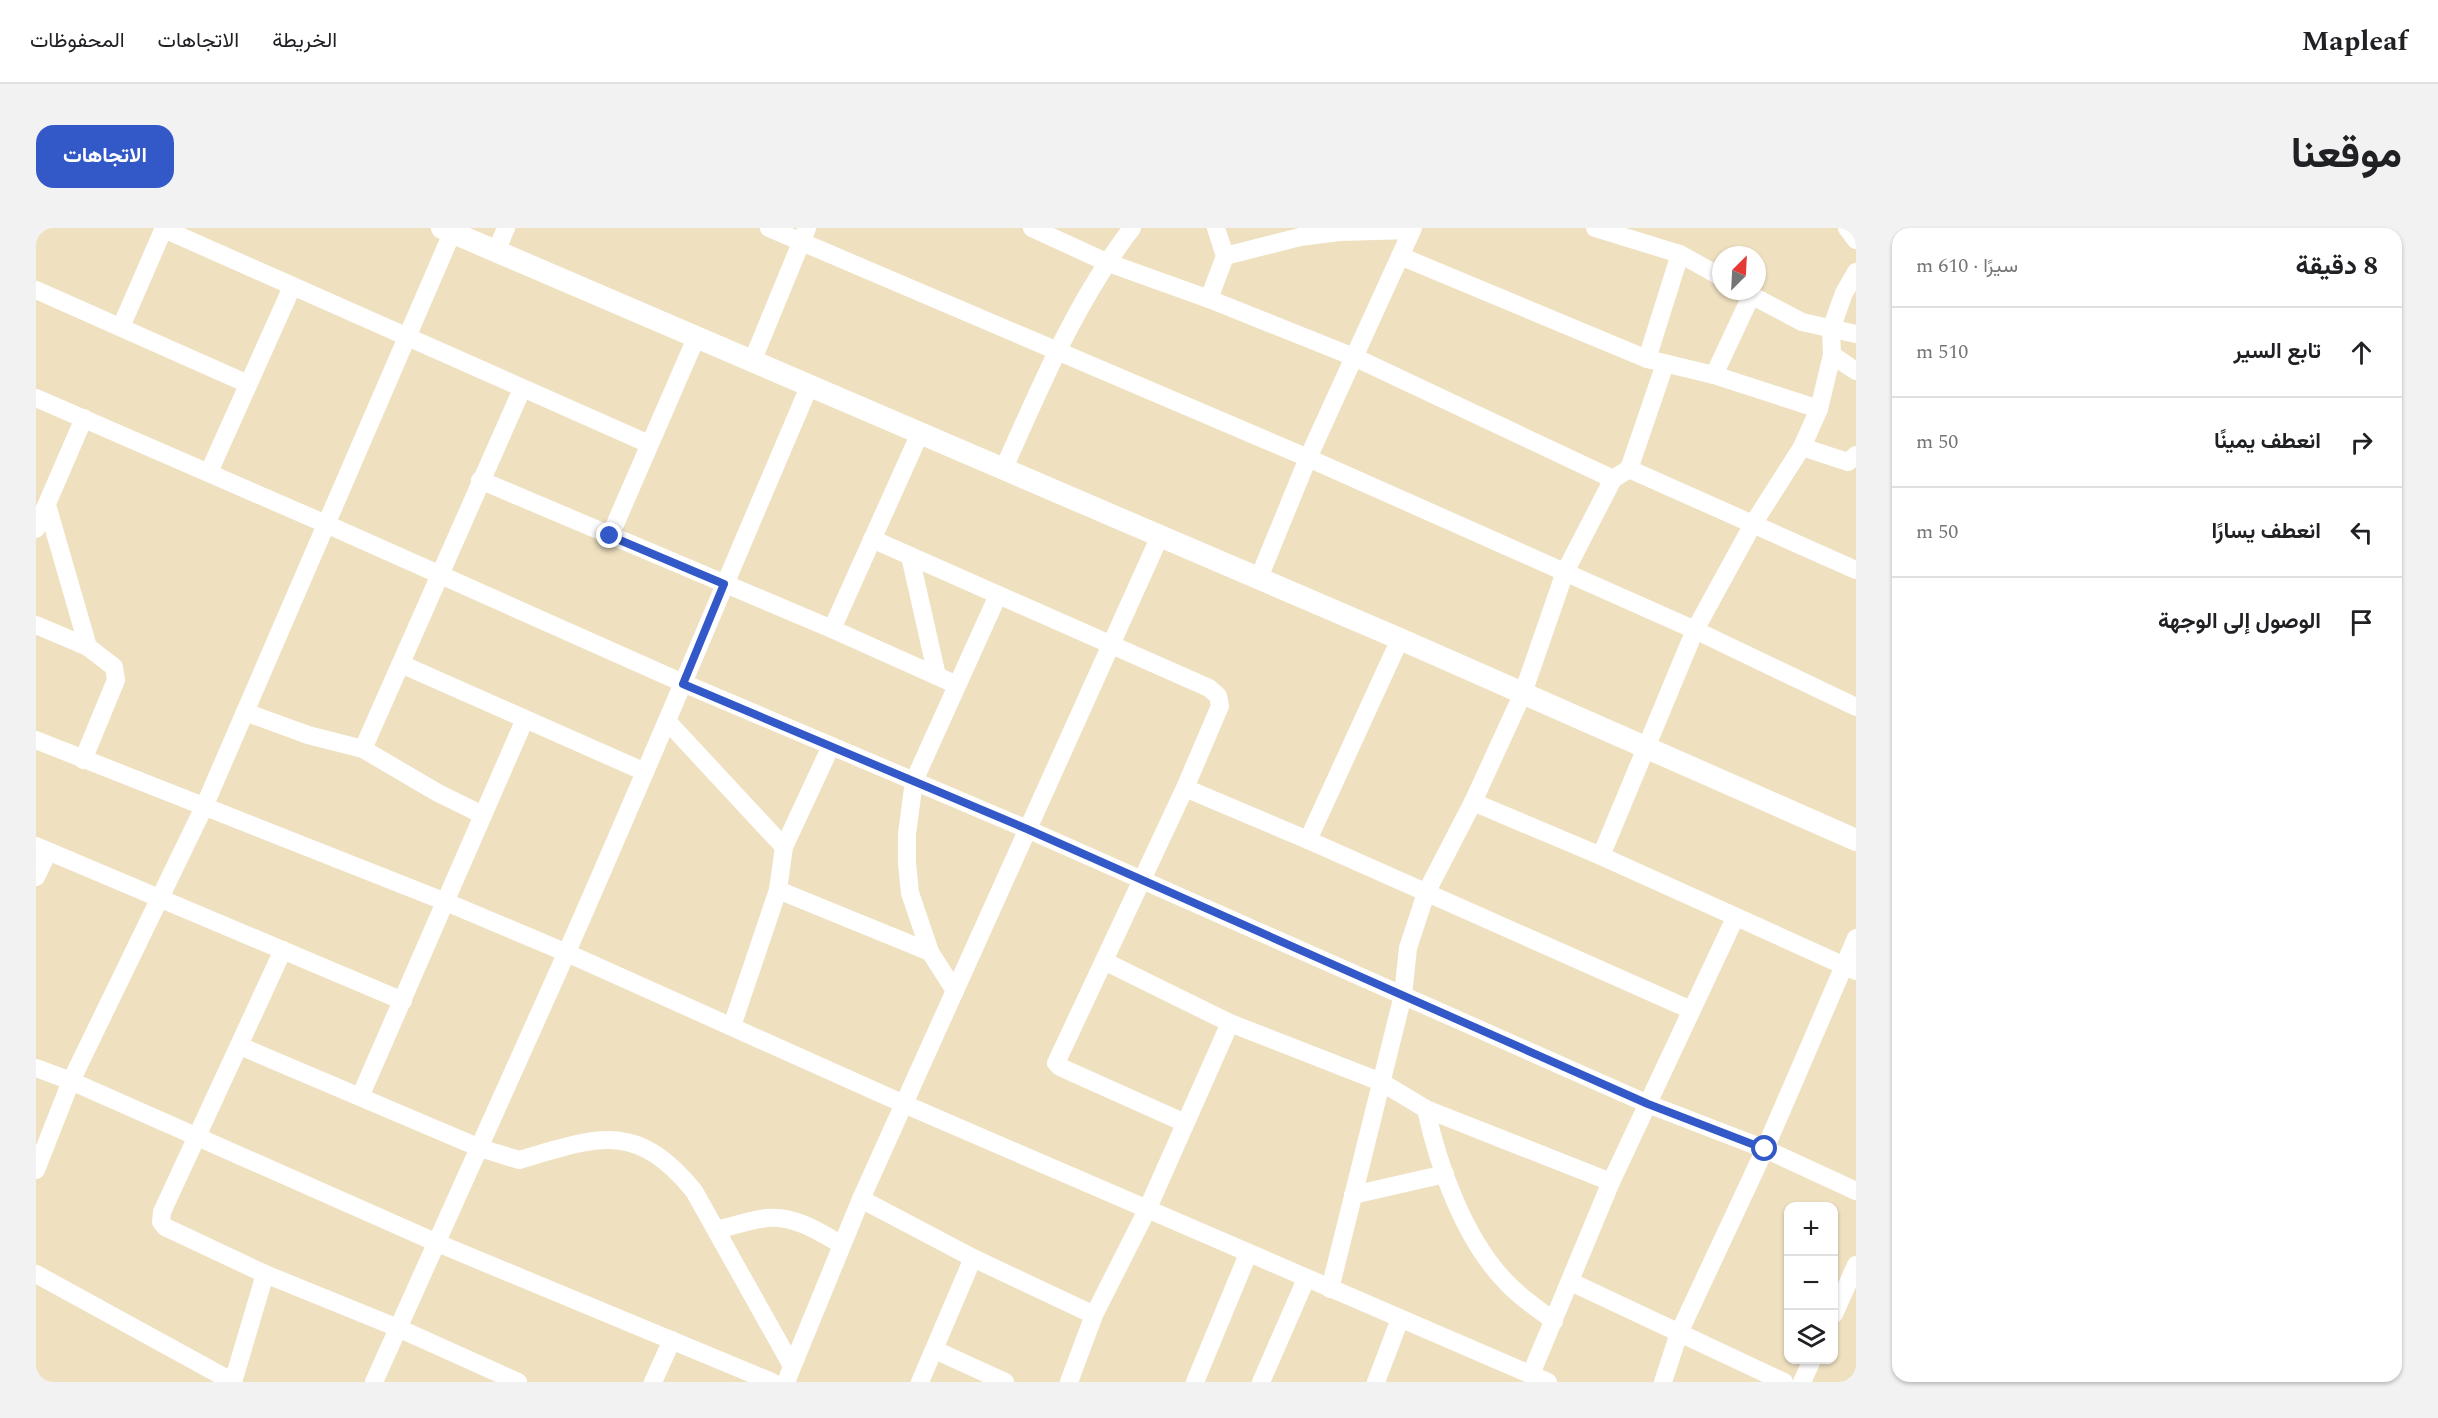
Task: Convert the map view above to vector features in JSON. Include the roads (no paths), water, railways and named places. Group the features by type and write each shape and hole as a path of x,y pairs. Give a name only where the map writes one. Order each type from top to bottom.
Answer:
{"street":[{"path":"121,327 164,228 292,287 649,444"},
{"path":"496,252 506,228"},
{"path":"769,228 804,235 1057,350 1308,458 1695,630 1856,707"},
{"path":"1032,228 1106,262 1209,299 1354,357 1613,479"},
{"path":"1004,468 1057,350 1106,262 1132,228"},
{"path":"1209,299 1225,256 1216,228"},
{"path":"1594,228 1680,254 1712,273"},
{"path":"1847,228 1856,240"},
{"path":"1225,256 1300,237 1339,232 1413,229 1308,458 1259,578"},
{"path":"36,1170 71,1081 204,807 407,337 446,230 1401,639 1856,840"},
{"path":"752,362 804,235"},
{"path":"1330,1289 1402,994 1408,948 1426,893 1473,802 1523,693 1565,572 1613,479 1629,469 1680,254"},
{"path":"1400,256 1656,362 1714,375 1819,409"},
{"path":"1601,856 1695,630 1753,524 1802,447 1819,409 1832,355 1831,329 1844,293 1856,272"},
{"path":"209,472 292,287"},
{"path":"36,290 248,384"},
{"path":"1714,375 1744,300"},
{"path":"1761,300 1802,321 1856,334"},
{"path":"610,536 696,338"},
{"path":"1832,355 1856,371"},
{"path":"374,1382 435,1242 480,1148 567,953 809,387"},
{"path":"363,749 522,389"},
{"path":"36,398 440,574 683,684 1027,829 1648,1104 1765,1149 1856,1191"},
{"path":"36,529 84,418"},
{"path":"832,629 920,433"},
{"path":"1802,447 1853,461"},
{"path":"1629,469 1856,570"},
{"path":"480,480 832,629 957,686"},
{"path":"46,505 88,647"},
{"path":"789,1374 861,1199 1160,536"},
{"path":"872,539 1209,688 1218,696 1220,706 1185,788 1056,1063 1185,1123"},
{"path":"910,556 937,675"},
{"path":"955,991 930,952 910,893 907,834 914,781 998,595"},
{"path":"36,625 88,647 114,668 116,680 83,760"},
{"path":"1308,840 1401,639"},
{"path":"401,664 645,772"},
{"path":"245,712 308,735 363,749 438,794 483,815"},
{"path":"360,1097 525,719"},
{"path":"667,721 784,847"},
{"path":"36,740 446,902 567,953 904,1104 1548,1382"},
{"path":"732,1026 778,890 784,847 831,746"},
{"path":"1185,788 1308,840 1691,1011"},
{"path":"1473,802 1601,856 1850,968"},
{"path":"36,877 42,849 403,1001"},
{"path":"778,890 930,952"},
{"path":"1531,1374 1611,1182 1735,918"},
{"path":"1663,1382 1679,1333 1850,968 1856,938"},
{"path":"283,950 162,1212 161,1221 165,1227 265,1274 398,1328 515,1381"},
{"path":"1104,961 1230,1023 1381,1082 1425,1109 1611,1182"},
{"path":"1069,1382 1094,1315 1147,1210 1230,1023"},
{"path":"240,1046 480,1148 519,1160 602,1139 619,1139 637,1143 657,1154 677,1170 694,1191 789,1374"},
{"path":"36,1068 71,1081 435,1242 772,1382"},
{"path":"1425,1109 1445,1174 1466,1224 1487,1259 1506,1282 1554,1321"},
{"path":"1353,1195 1445,1174"},
{"path":"861,1199 973,1257 1094,1315"},
{"path":"716,1230 768,1218 779,1219 812,1228 842,1245"},
{"path":"1195,1382 1248,1254"},
{"path":"920,1382 973,1257"},
{"path":"1836,1310 1851,1289 1856,1265"},
{"path":"36,1274 233,1382 265,1274"},
{"path":"1261,1382 1306,1279"},
{"path":"1571,1282 1784,1382"},
{"path":"1376,1382 1400,1319"},
{"path":"653,1382 672,1340"},
{"path":"935,1350 1005,1382"},
{"path":"1802,1382 1810,1364"}]}
